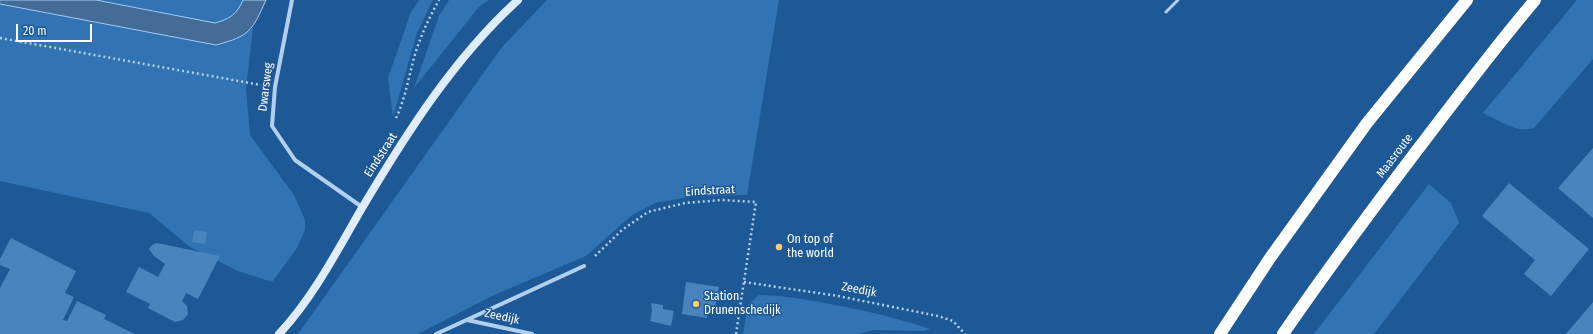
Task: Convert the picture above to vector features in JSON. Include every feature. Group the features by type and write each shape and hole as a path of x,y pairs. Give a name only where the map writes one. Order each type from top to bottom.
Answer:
{"highway":[{"path":"1220,334 1270,258 1367,123 1467,0"},
{"name":"Maasroute","path":"1283,334 1320,279 1412,156 1505,36 1535,0"}],"main road":[{"name":"Eindstraat","path":"279,334 293,319 405,139 458,64 482,34 518,0"}],"street":[{"name":"Dwarsweg","path":"292,0 275,87 272,126 295,160 362,207"},
{"path":"436,334 584,266"},
{"name":"Zeedijk","path":"467,320 532,334"}],"lane":[{"path":"1166,12 1178,0"}],"path":[{"path":"393,123 404,102 416,50 428,20 439,0"},
{"path":"0,38 275,87"},
{"name":"Eindstraat","path":"584,266 622,230 648,212 685,203 722,200 756,202 744,282"},
{"path":"736,333 744,282"},
{"name":"Zeedijk","path":"744,282 838,296 938,316 953,321 965,334"}],"shaded area":[{"path":"0,0 96,0 215,23 225,20 232,15 238,9 243,0 266,0 257,19 248,31 236,39 216,45 0,4"},
{"path":"96,0 243,0 238,9 232,15 225,20 215,23"},
{"path":"419,0 433,0 417,33 393,117 388,78 411,12"},
{"path":"449,0 489,0 479,7 414,88 439,16"},
{"path":"547,0 779,0 747,195 694,196 655,203 631,216 586,256 494,295 418,334 298,334 502,47"},
{"path":"1577,0 1593,0 1593,59 1534,128 1515,128 1483,113"},
{"path":"0,4 216,45 237,39 253,28 246,88 250,135 294,195 305,220 305,230 297,248 272,282 238,271 190,247 149,213 0,181"},
{"path":"1429,184 1451,203 1459,223 1374,334 1314,334"},
{"path":"759,295 793,298 843,306 887,316 930,329 924,331 873,330 859,334 743,334 748,305"}],"building":[{"path":"1593,148 1593,218 1558,188"},
{"path":"1509,183 1589,249 1551,296 1524,274 1535,260 1482,216"},
{"path":"194,230 207,232 205,244 192,242"},
{"path":"11,238 76,271 65,293 74,297 63,320 67,321 77,301 106,315 104,319 135,334 0,334 0,288 10,269 0,265 0,259"},
{"path":"157,243 220,256 198,299 186,293 182,301 187,306 188,314 183,320 175,322 148,308 150,304 126,292 139,267 158,277 165,264 154,256 149,249 152,245"},
{"path":"686,282 719,287 715,308 708,307 707,318 682,314"},
{"path":"1593,302 1593,334 1566,334"},
{"path":"651,303 663,305 663,309 674,311 671,326 650,321 652,311"}],"place":[{"name":"On top of the world","path":"779,247"},
{"name":"Station Drunenschedijk","path":"696,304"}]}
